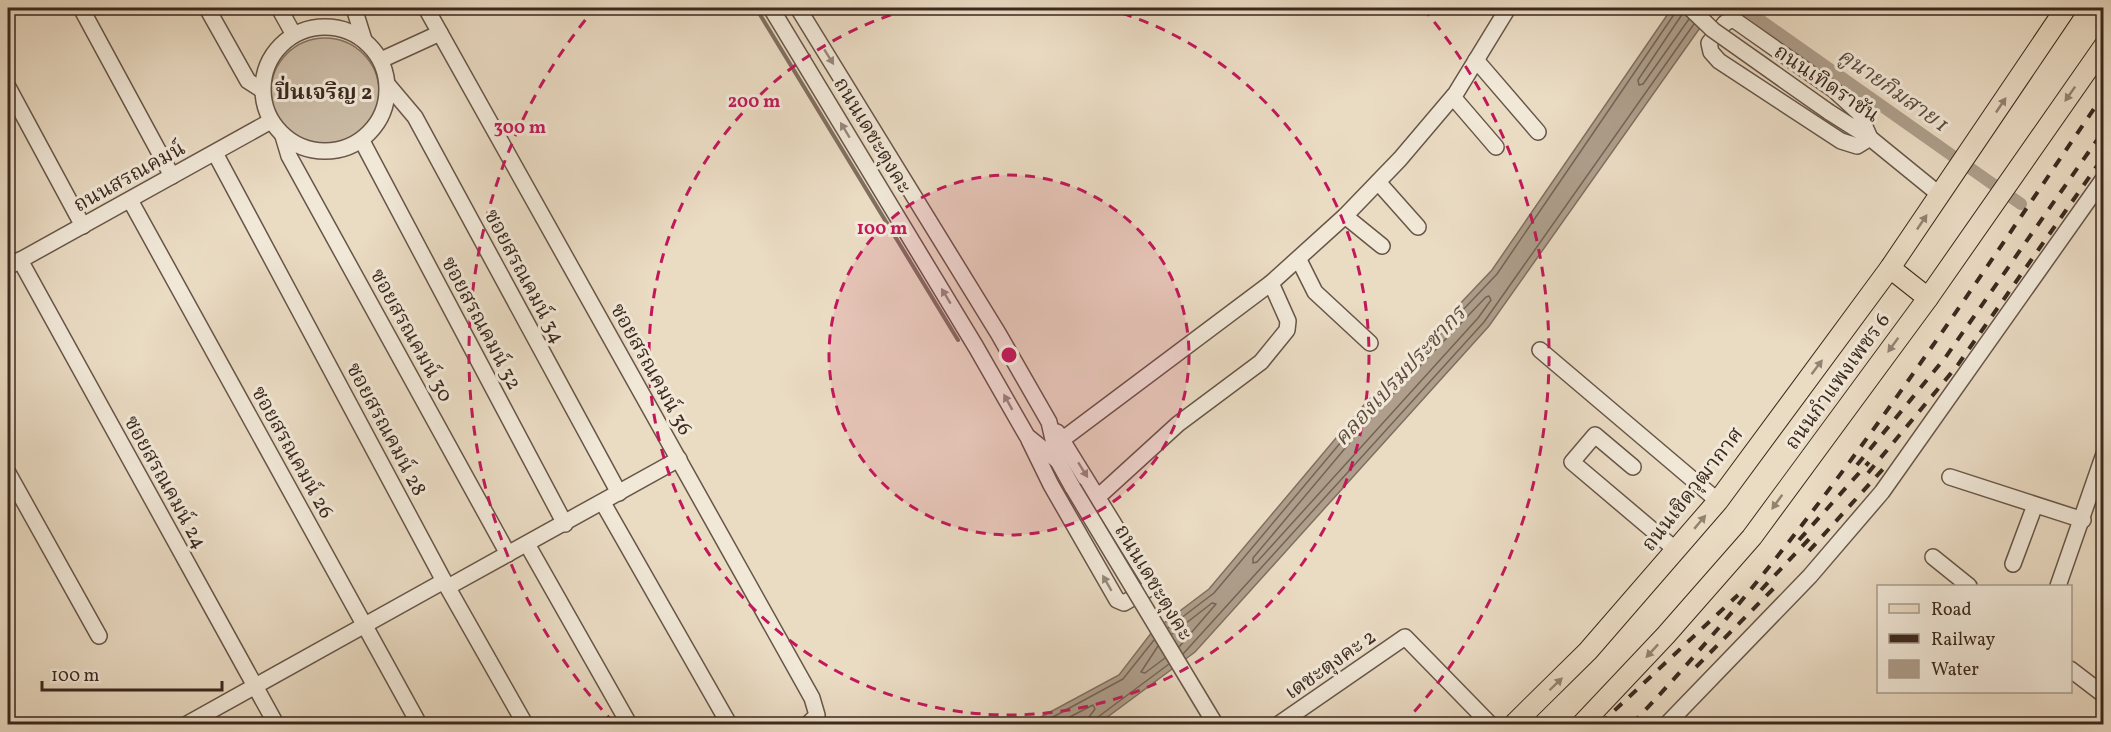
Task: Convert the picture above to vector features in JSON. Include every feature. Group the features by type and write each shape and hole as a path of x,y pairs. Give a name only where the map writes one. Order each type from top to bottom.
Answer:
{"main road":[{"name":"ถนนเชิดวุฒากาศ","path":"1514,724 1575,666 1718,501 1890,268 2066,8"},
{"name":"ถนนกำแพงเพชร 6","path":"1582,724 1666,635 1752,537 1928,298 2103,45"},
{"path":"1890,268 1928,298"}],"street":[{"path":"81,8 172,176"},
{"path":"207,8 248,81 262,90"},
{"path":"279,8 294,35"},
{"path":"354,8 364,40"},
{"name":"ซอยสรณคมน์ 36","path":"426,8 812,698 817,715 808,724"},
{"name":"ถนนเดชะตุงคะ","path":"771,8 1027,436 1058,461"},
{"name":"ถนนเดชะตุงคะ","path":"798,8 998,333 1049,422 1058,461 1214,723"},
{"path":"1063,438 1271,283 1345,216 1453,97 1508,8"},
{"name":"ถนนเทิดราชัน","path":"1690,8 1713,30 1829,112 1870,138 1940,195"},
{"path":"1733,19 1744,24 1834,90 1859,113 1870,138 1857,146 1841,141 1719,61 1711,52 1709,43 1725,23 1733,19"},
{"path":"330,27 348,31 364,40 381,60 388,85 387,101 382,117 362,141 342,150 321,152 301,147 283,136 271,122 262,90 264,73 280,45 294,35 311,28 330,27"},
{"path":"381,60 440,33"},
{"path":"1476,60 1538,132"},
{"name":"ซอยสรณคมน์ 34","path":"388,85 415,117 619,492"},
{"path":"8,87 83,225"},
{"path":"1453,97 1497,147"},
{"name":"ถนนสรณคมน์","path":"14,264 271,122"},
{"name":"ซอยสรณคมน์ 30","path":"283,136 289,156 508,554"},
{"name":"ซอยสรณคมน์ 32","path":"362,141 565,524"},
{"name":"ซอยสรณคมน์ 28","path":"215,153 446,584 525,724"},
{"path":"1667,724 1803,584 1882,492 2103,178"},
{"path":"1377,182 1418,227"},
{"name":"ซอยสรณคมน์ 26","path":"130,200 419,724"},
{"path":"1345,216 1382,246"},
{"path":"1299,260 1315,292 1370,343"},
{"name":"ซอยสรณคมน์ 24","path":"14,264 276,724"},
{"path":"1099,496 1178,424 1261,362 1287,330 1288,321 1271,283"},
{"path":"1540,350 1718,501"},
{"path":"1027,436 1051,485 1117,600 1124,603 1150,588 1151,584 1099,496 1063,438 1049,422"},
{"path":"1633,467 1595,435 1572,462 1676,550"},
{"path":"187,724 365,626 565,524 679,459"},
{"path":"2058,585 2103,459"},
{"path":"8,473 99,636"},
{"path":"1950,477 2083,520"},
{"path":"603,503 729,724"},
{"path":"2013,564 2036,505"},
{"path":"527,544 629,724"},
{"path":"1933,557 1968,585"},
{"name":"เดชะตุงคะ 2","path":"1279,724 1405,637 1490,724"},
{"path":"2072,671 2103,695"}],"shaded area":[{"path":"325,38 346,42 363,54 375,71 379,92 375,113 363,130 346,142 325,146 304,142 287,130 275,113 271,92 275,71 287,54 304,42"}],"water":[{"name":"คลองเปรมประชากร","path":"1672,8 1714,8 1489,326 1195,652 1098,724 1028,724 1119,675 1152,632 1209,589 1363,406 1492,270"}],"waterway":[{"path":"756,8 958,340"},
{"name":"คูนายกิมสาย 1","path":"1743,8 2021,204"}],"railway":[{"path":"1632,724 1762,576 1822,498 1938,339 2104,94"},
{"path":"1857,465 1945,358 2104,130"},
{"path":"1868,473 1957,366 2104,156"},
{"path":"1799,540 1869,462"},
{"path":"1809,551 1883,469"},
{"path":"1761,590 1810,538"},
{"path":"1696,667 1776,586"},
{"path":"1600,724 1738,595"}],"district":[{"name":"ปิ่นเจริญ 2","path":"324,91"}]}
